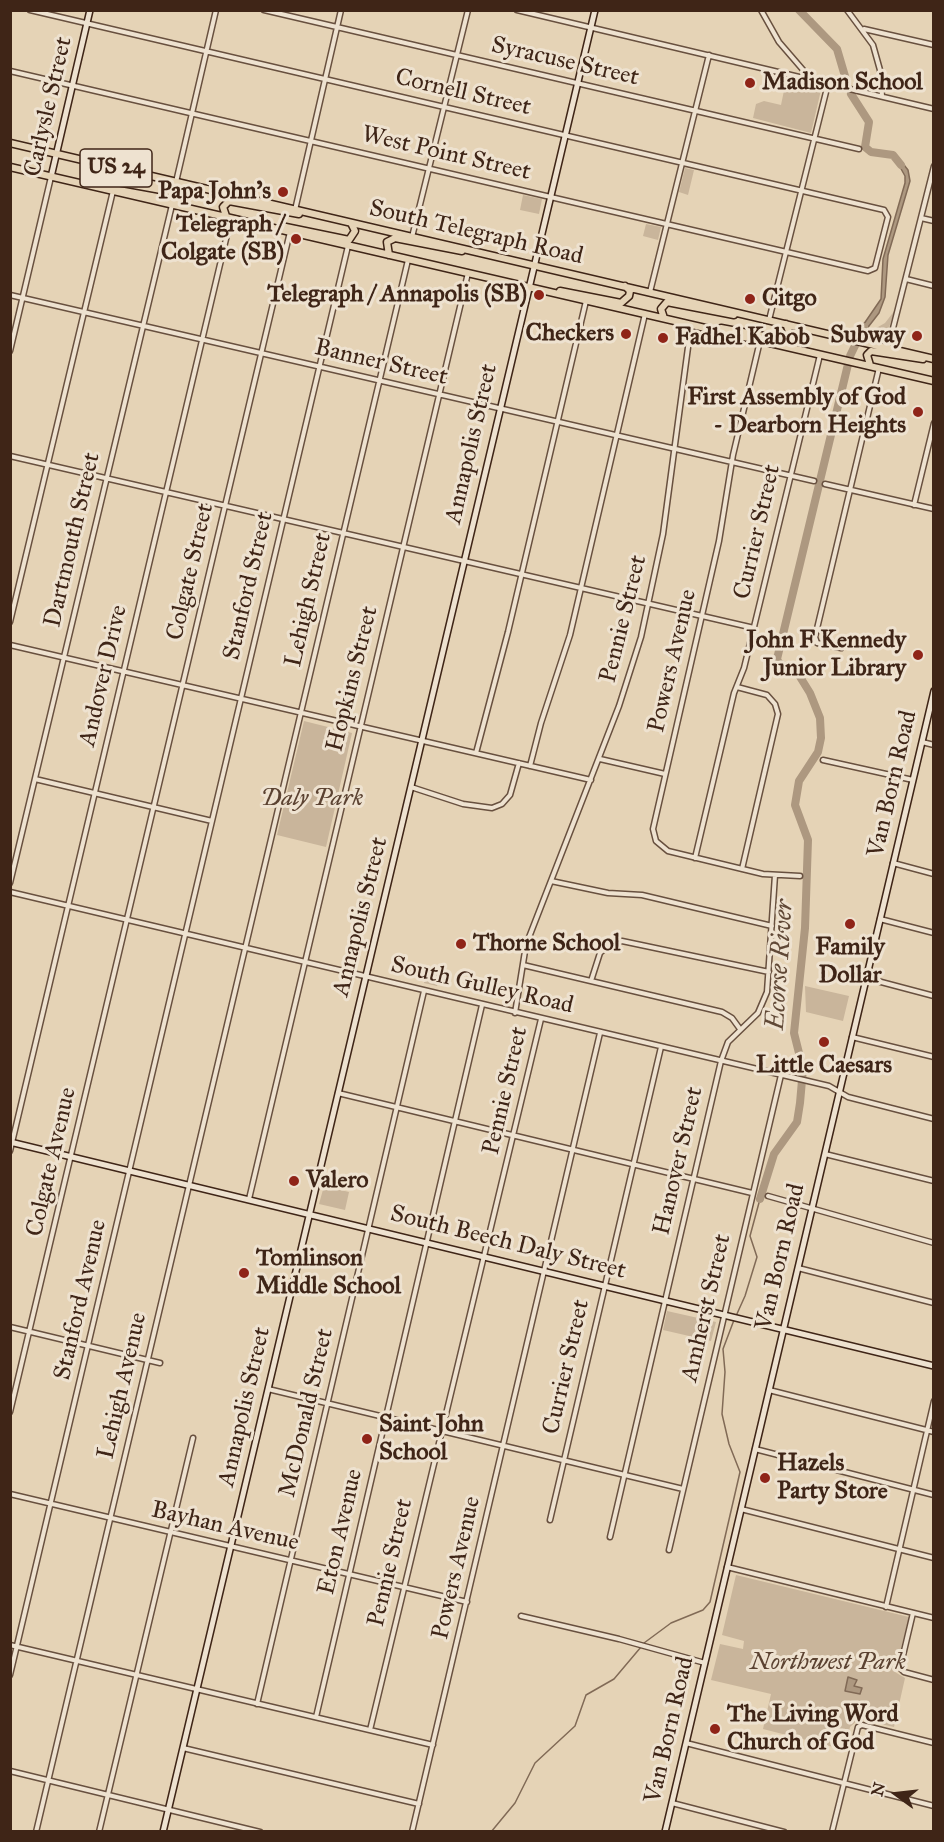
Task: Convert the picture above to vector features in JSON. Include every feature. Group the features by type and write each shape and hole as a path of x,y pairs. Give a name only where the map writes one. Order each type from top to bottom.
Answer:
{"main road":[{"name":"South Telegraph Road","path":"10,143 933,359"},
{"path":"10,148 28,147"},
{"name":"South Telegraph Road","path":"10,167 933,381"},
{"path":"105,189 122,189 179,201 188,194 185,184"},
{"path":"229,218 223,207 229,201 282,212 315,214"},
{"path":"265,226 290,227 349,240 356,231 351,222"},
{"path":"389,255 386,244 394,238 454,251 477,252"},
{"path":"544,291 568,292 621,303 629,296 630,291 624,286"},
{"path":"665,319 661,309 667,302 722,314 745,314"},
{"path":"700,327 729,329 780,341 788,338 790,334 786,324"},
{"path":"870,365 867,355 873,350 909,359 933,359"}],"street":[{"name":"Cornell Street","path":"30,10 887,212 872,271"},
{"name":"Carlysle Street","path":"10,351 90,10"},
{"path":"176,182 216,10"},
{"name":"Syracuse Street","path":"264,10 859,149"},
{"path":"295,210 341,10"},
{"path":"412,237 468,10"},
{"path":"517,10 933,109"},
{"name":"Annapolis Street","path":"163,1832 595,10"},
{"path":"761,10 779,42 804,71 805,78"},
{"path":"847,10 863,29 879,62 882,96"},
{"path":"863,29 933,45"},
{"path":"650,292 709,56"},
{"name":"West Point Street","path":"10,71 872,271"},
{"path":"769,320 828,84"},
{"path":"888,348 933,166"},
{"path":"10,622 113,191"},
{"name":"Dartmouth Street","path":"10,883 172,205"},
{"name":"Andover Drive","path":"10,1151 229,218"},
{"path":"921,218 933,221"},
{"name":"Colgate Street","path":"126,920 290,232"},
{"name":"Stanford Street","path":"186,934 348,246"},
{"name":"Lehigh Street","path":"245,948 408,260"},
{"name":"Hopkins Street","path":"249,1199 468,273"},
{"path":"906,279 933,286"},
{"name":"Banner Street","path":"10,295 814,481"},
{"path":"476,753 586,300"},
{"path":"530,766 541,723 566,648 645,314"},
{"name":"Pennie Street","path":"515,1013 526,945 600,759 634,661 649,604 663,534 691,325"},
{"name":"Powers Avenue","path":"760,341 731,462 719,541 654,823 655,838 668,851 742,869 775,875 800,876"},
{"name":"Currier Street","path":"695,858 736,687 744,668 754,628 820,354"},
{"path":"842,648 815,641 879,368"},
{"path":"914,505 933,423"},
{"path":"10,456 754,628"},
{"path":"825,484 933,509"},
{"path":"10,645 591,780"},
{"path":"736,687 767,695 775,704 777,714 742,869"},
{"name":"Van Born Road","path":"665,1832 933,691"},
{"path":"921,742 933,745"},
{"path":"600,759 665,774"},
{"path":"823,760 913,780"},
{"path":"410,787 464,804 492,808 502,804 510,795 519,763"},
{"path":"36,779 212,821"},
{"path":"894,863 933,874"},
{"name":"Hanover Street","path":"610,1537 721,1061 728,1042 753,1019 762,1006 769,972 775,875"},
{"path":"551,881 608,893 642,895 772,926"},
{"name":"South Gulley Road","path":"10,892 829,1086 848,1097 933,1119"},
{"path":"880,919 933,933"},
{"name":"Colgate Avenue","path":"10,1412 126,920"},
{"name":"Stanford Avenue","path":"10,1675 186,934"},
{"path":"591,981 597,958 610,944 626,941 769,972"},
{"name":"Lehigh Avenue","path":"36,1832 245,948"},
{"path":"523,965 722,1012 732,1018 740,1029"},
{"path":"866,978 933,996"},
{"name":"McDonald Street","path":"257,1704 424,991"},
{"name":"Eton Avenue","path":"316,1717 482,1005"},
{"name":"Pennie Street","path":"370,1730 440,1431 542,1019"},
{"name":"Powers Avenue","path":"412,1832 600,1033"},
{"path":"852,1037 933,1057"},
{"name":"Currier Street","path":"550,1520 661,1047"},
{"name":"Amherst Street","path":"669,1550 781,1075"},
{"path":"338,1093 752,1193"},
{"name":"South Beech Daly Street","path":"12,1142 741,1317 933,1366"},
{"path":"825,1154 933,1181"},
{"path":"768,1196 933,1244"},
{"path":"797,1268 933,1303"},
{"path":"10,1327 160,1363"},
{"path":"267,1389 683,1490"},
{"path":"769,1390 933,1432"},
{"path":"886,1607 933,1401"},
{"path":"99,1832 193,1438"},
{"path":"755,1449 933,1495"},
{"name":"Bayhan Avenue","path":"10,1494 467,1602"},
{"path":"741,1509 933,1558"},
{"path":"727,1567 933,1618"},
{"path":"913,1613 900,1666 904,1672 933,1680"},
{"path":"521,1616 705,1663"},
{"path":"10,1645 433,1745"},
{"path":"832,1832 859,1726 933,1743"},
{"path":"686,1743 933,1806"},
{"path":"183,1748 419,1804"},
{"path":"10,1771 260,1832"},
{"path":"672,1803 784,1832"}],"green space":[{"path":"786,81 821,90 811,133 753,118 756,104 764,101 781,105"},
{"path":"685,168 694,170 688,195 679,192"},
{"path":"523,195 542,199 539,214 520,210"},
{"path":"646,224 661,227 658,240 643,236"},
{"path":"895,310 884,342 861,337 865,330 871,331 885,323"},
{"name":"Daly Park","path":"304,721 352,733 326,847 277,835"},
{"path":"428,966 441,969 437,986 424,983"},
{"path":"805,986 849,996 843,1021 806,1012"},
{"path":"324,1186 349,1192 345,1210 319,1204"},
{"path":"667,1311 716,1322 711,1341 663,1330"},
{"name":"Northwest Park","path":"736,1575 909,1617 895,1672 905,1678 894,1727 859,1719 850,1727 845,1750 763,1729 771,1694 711,1680 720,1644 743,1649 744,1641 722,1635"}],"shaded area":[{"path":"897,156 908,170 910,181 888,255 885,297 879,313 862,335 857,334 881,299 883,259 905,183 905,176 895,158"},
{"path":"848,1677 857,1680 854,1686 862,1688 860,1694 845,1691"}],"waterway":[{"name":"Ecorse River","path":"799,10 837,49 847,83"},
{"name":"Ecorse River","path":"851,94 869,122 865,147 871,152 893,155 901,165"},
{"name":"Ecorse River","path":"760,1199 774,1154 797,1122 800,1103 803,1069 794,1033 805,928 808,840 795,805 799,781 818,752 821,738 820,718 810,693 797,672 779,663 777,659 850,356 864,327"},
{"name":"Ecorse River","path":"736,1316 757,1257 750,1236 760,1199"},
{"name":"Ecorse River","path":"644,1643 671,1623 703,1610 710,1602 740,1472 729,1444 722,1414 725,1372 723,1349 734,1320"},
{"name":"Ecorse River","path":"491,1832 515,1803 535,1763 575,1726 586,1695 614,1679 641,1647"}],"place":[{"name":"Madison School","path":"750,83"},
{"name":"Papa John's","path":"283,192"},
{"name":"Telegraph / Colgate (SB)","path":"296,239"},
{"name":"Telegraph / Annapolis (SB)","path":"539,295"},
{"name":"Citgo","path":"750,299"},
{"name":"Checkers","path":"626,334"},
{"name":"Subway","path":"917,336"},
{"name":"Fadhel Kabob","path":"663,338"},
{"name":"First Assembly of God - Dearborn Heights","path":"918,412"},
{"name":"John F Kennedy Junior Library","path":"918,655"},
{"name":"Family Dollar","path":"850,924"},
{"name":"Thorne School","path":"461,944"},
{"name":"Little Caesars","path":"824,1042"},
{"name":"Valero","path":"294,1181"},
{"name":"Tomlinson Middle School","path":"244,1273"},
{"name":"Saint John School","path":"367,1439"},
{"name":"Hazels Party Store","path":"765,1478"},
{"name":"The Living Word Church of God","path":"715,1729"}]}
